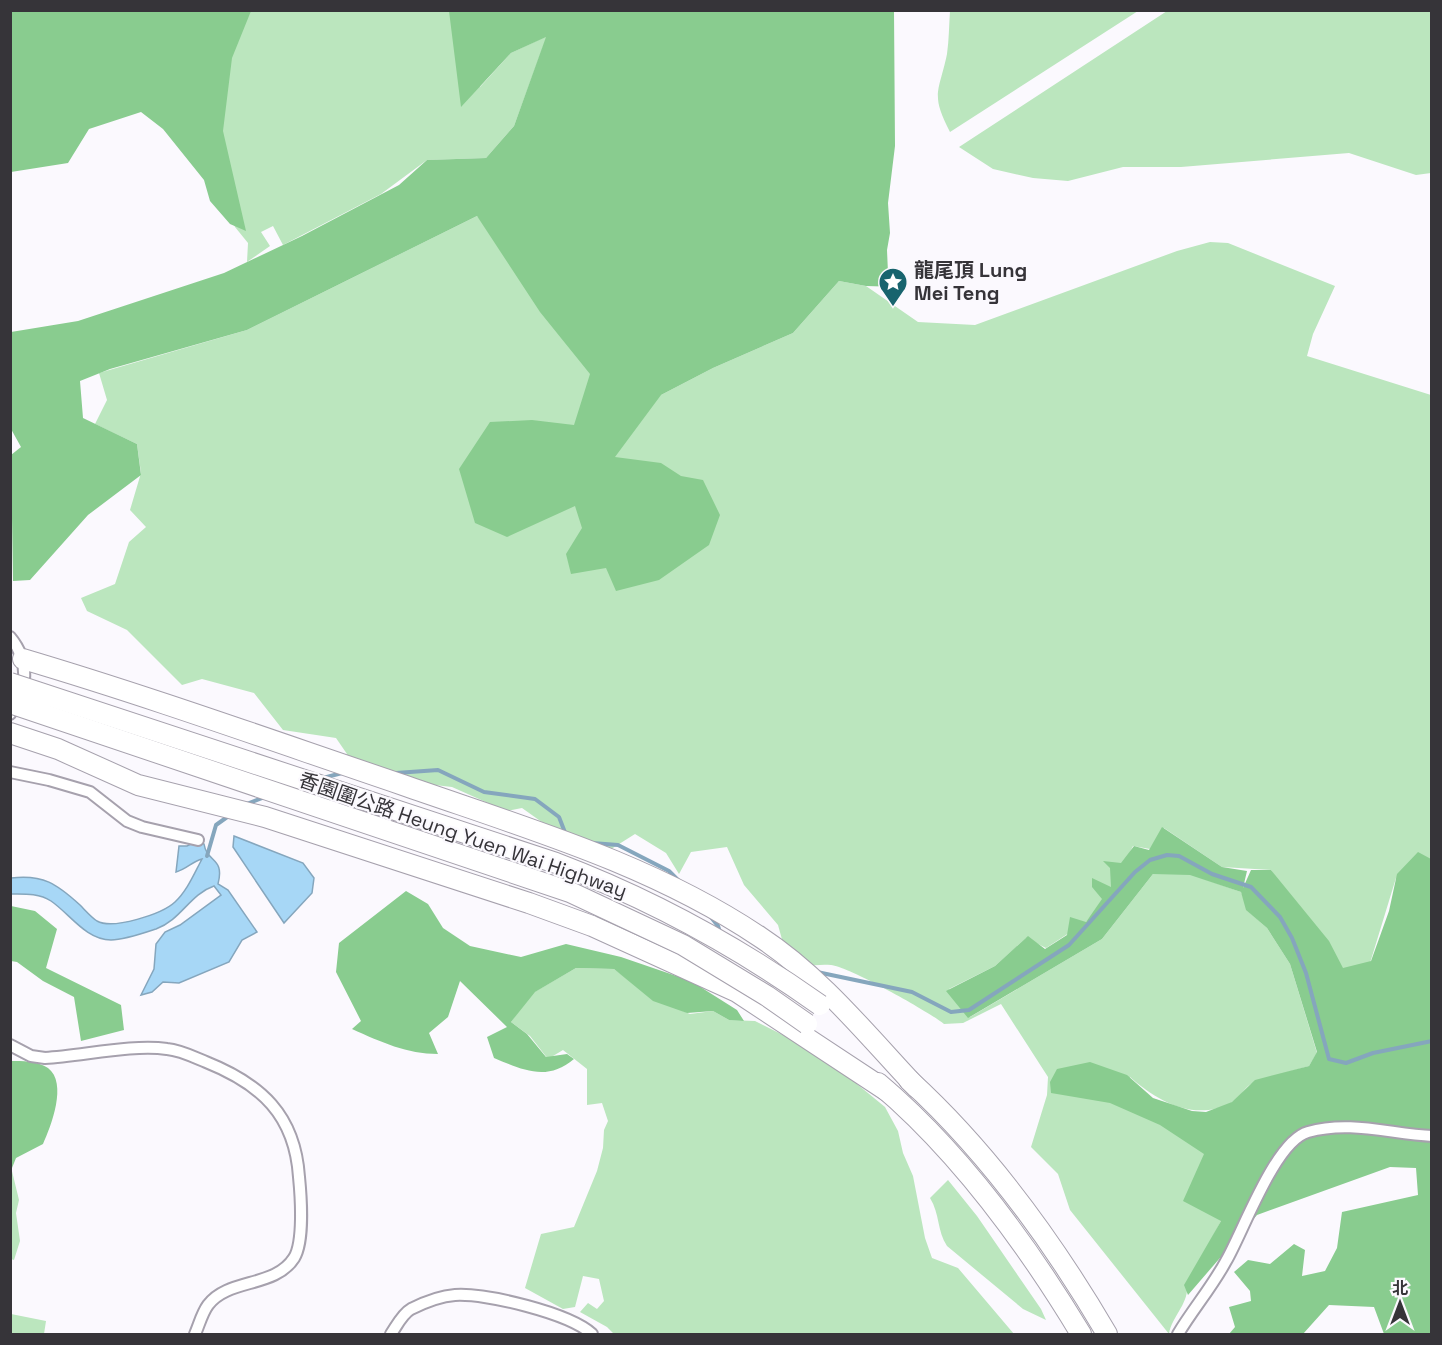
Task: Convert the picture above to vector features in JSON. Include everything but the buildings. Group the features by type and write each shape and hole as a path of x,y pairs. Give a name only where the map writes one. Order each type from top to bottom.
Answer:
{"highway":[{"path":"23,659 113,686 629,866 701,902 761,938 804,970 824,999"},
{"name":"香園圍公路 Heung Yuen Wai Highway","path":"10,683 556,863 601,880 704,930 824,999 969,1141 1023,1206 1063,1262 1107,1335"},
{"name":"香園圍公路 Heung Yuen Wai Highway","path":"10,703 570,892 683,945 804,1028 887,1091 929,1133 994,1207 1034,1261 1081,1335"},
{"path":"10,733 58,749 138,784 255,813 592,926 737,992 804,1028"}],"street":[{"path":"10,637 23,659 25,682 22,694 10,714"},
{"path":"10,772 90,792 127,821 142,827 198,840"},
{"path":"10,1045 31,1056 45,1058 168,1049 220,1068 249,1083 276,1109 288,1130 298,1164 300,1236 294,1258 270,1277 224,1293 214,1300 207,1306 195,1335"},
{"path":"1178,1335 1227,1260 1239,1230 1285,1149 1305,1132 1332,1126 1364,1127 1431,1136"},
{"path":"391,1335 408,1310 445,1296 458,1295 528,1306 555,1316 592,1335"}],"green space":[{"path":"11,10 251,11 232,58 223,131 246,231 230,224 210,201 204,180 163,129 141,112 89,129 68,163 11,172"},
{"path":"950,10 1138,11 950,132 940,109 938,93 947,54"},
{"path":"239,11 487,11 480,87 511,53 547,36 514,126 486,158 427,160 381,194 283,245 273,226 261,232 270,246 247,262 248,243 235,227 196,124"},
{"path":"449,11 894,11 895,146 888,203 890,233 887,250 888,273 900,287 866,286 839,281 793,333 713,368 661,395 615,457 661,463 681,476 703,480 720,515 709,545 659,580 616,591 606,568 571,574 566,554 582,528 575,506 507,537 475,523 459,469 490,422 532,420 574,425 590,374 540,312 477,216 247,330 110,369 80,381 83,418 137,444 141,475 88,515 30,580 13,581 11,455 21,447 11,429 11,332 78,321 224,273 302,236 399,185 427,160 486,158 514,126 546,37 511,53 461,107"},
{"path":"1167,11 1431,11 1431,173 1416,175 1349,153 1181,167 1123,167 1068,181 1033,178 993,169 959,147"},
{"path":"477,216 661,395 713,368 793,333 839,281 866,286 918,322 975,325 1177,251 1210,242 1228,243 1335,286 1313,334 1307,356 1431,395 1431,860 1396,878 1370,963 1337,970 1271,870 1222,867 1164,828 1150,849 1133,846 1110,892 1086,922 1046,948 1026,938 995,966 949,989 970,1017 1102,939 1153,874 1190,874 1241,892 1250,913 1267,928 1290,964 1317,1053 1309,1066 1251,1084 1231,1103 1203,1110 1177,1106 1164,1101 1130,1077 1124,1106 1162,1123 1206,1152 1221,1221 1187,1285 1183,1304 1173,1321 1169,1334 1070,1210 1058,1174 1031,1147 1047,1095 1048,1077 1001,1004 963,1023 944,1024 888,990 840,968 831,965 813,965 784,968 788,961 778,925 744,885 727,847 691,852 679,874 666,853 635,834 608,851 546,825 522,808 506,811 452,787 349,775 347,754 336,738 283,730 254,693 202,679 182,685 127,630 87,611 81,598 115,584 129,542 146,527 130,510 141,473 137,444 95,424 107,400 99,373 247,330"},
{"path":"1162,827 1222,867 1247,871 1243,888 1251,870 1271,870 1329,941 1343,968 1371,961 1389,911 1397,874 1418,852 1431,859 1431,1334 1384,1334 1374,1307 1329,1305 1303,1334 1229,1334 1235,1327 1229,1307 1251,1301 1250,1291 1234,1272 1248,1260 1270,1264 1294,1244 1305,1250 1302,1276 1325,1271 1337,1248 1342,1212 1418,1195 1416,1168 1390,1167 1257,1215 1188,1295 1184,1285 1221,1221 1183,1201 1204,1154 1160,1125 1110,1103 1051,1093 1050,1082 1057,1069 1090,1062 1127,1075 1153,1098 1192,1111 1206,1112 1232,1102 1255,1080 1309,1066 1317,1052 1290,964 1267,928 1246,910 1241,892 1190,875 1153,874 1102,939 968,1018 946,991 995,966 1028,936 1045,949 1067,935 1070,917 1086,922 1102,899 1092,887 1092,878 1111,887 1110,868 1103,861 1121,863 1134,846 1149,850"},
{"path":"406,891 428,904 443,928 470,946 521,957 566,944 621,957 691,981 737,1010 744,1021 729,1020 713,1011 687,1013 653,1001 614,969 576,968 535,992 511,1022 527,1034 546,1057 567,1054 574,1059 554,1070 535,1072 525,1070 494,1058 487,1037 507,1027 460,981 448,1017 429,1033 438,1054 405,1050 384,1043 352,1029 361,1021 336,972 339,943"},
{"path":"11,906 35,911 57,929 46,968 121,1005 124,1030 81,1041 74,997 43,981 17,962 11,961"},
{"path":"576,968 614,969 655,999 690,1014 713,1011 729,1020 755,1021 787,1037 846,1075 885,1107 898,1131 903,1153 913,1176 925,1238 932,1258 958,1268 1014,1334 614,1334 607,1327 580,1312 588,1303 597,1309 604,1301 599,1279 583,1276 575,1307 563,1309 525,1288 541,1234 574,1227 597,1171 603,1148 604,1130 608,1121 602,1103 587,1105 587,1069 563,1050 548,1059 530,1036 511,1022 531,994"},
{"path":"10,1061 25,1061 44,1066 54,1075 57,1084 56,1105 43,1144 16,1158 12,1168"},
{"path":"11,1167 19,1200 16,1213 20,1241 14,1260 11,1259"},
{"path":"948,1180 977,1216 1041,1309 1046,1320 1023,1309 947,1246 930,1198"},
{"path":"11,1314 46,1321 44,1334 11,1334"}],"water":[{"path":"234,836 303,863 314,878 312,893 284,923 233,847"},
{"path":"197,841 204,844 208,854 217,864 220,875 218,884 228,890 257,932 242,940 229,962 179,983 163,982 152,992 141,995 154,969 156,944 165,932 180,925 221,895 214,886 198,895 165,925 134,936 111,940 102,939 86,931 46,898 31,894 11,894 11,878 41,879 64,891 97,921 114,924 149,916 169,907 183,893 202,859 176,872 179,846 187,846"}],"waterway":[{"path":"396,773 438,770 484,792 535,799 559,817 566,835"},
{"path":"323,778 342,773"},
{"path":"244,805 265,797"},
{"path":"207,856 216,825 230,815"},
{"path":"592,843 618,845 669,871 679,881"},
{"path":"817,972 912,992 951,1012 969,1010 1069,945 1135,872 1150,860 1167,855 1179,856 1212,874 1251,887 1280,917 1292,938 1306,973 1329,1059 1346,1063 1373,1053 1432,1041"},
{"path":"710,916 720,932"}],"place":[{"name":"龍尾頂 Lung Mei Teng","path":"893,308"}]}
